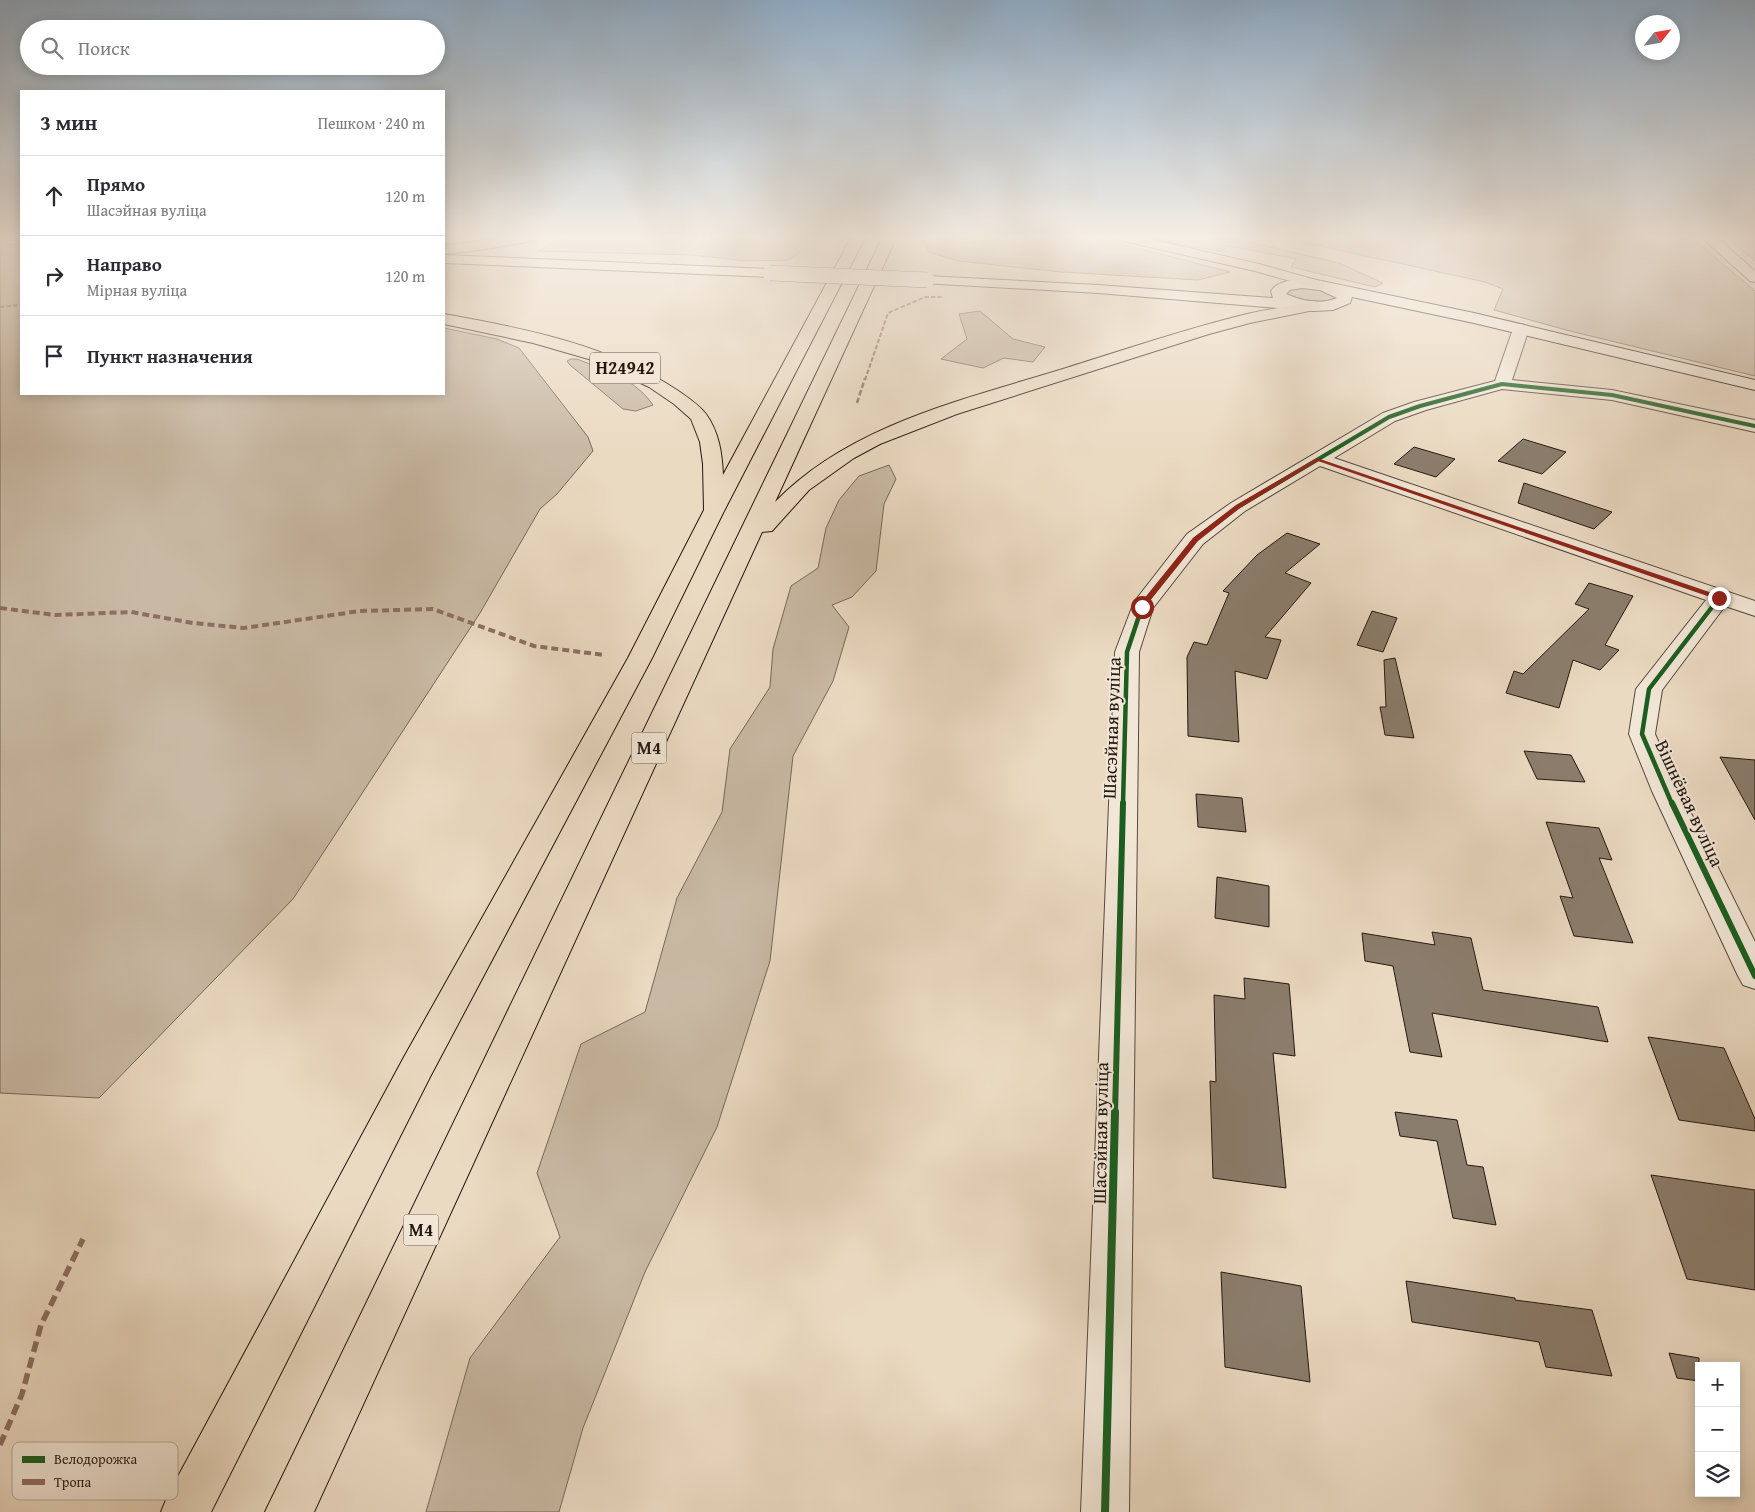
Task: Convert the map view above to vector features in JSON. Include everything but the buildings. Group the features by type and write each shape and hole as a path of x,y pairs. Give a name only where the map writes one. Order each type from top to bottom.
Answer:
{"highway":[{"name":"М4","path":"185,1512 417,1067 640,658 713,513 822,307"},
{"name":"М4","path":"289,1512 857,307"},
{"path":"744,548 802,486 847,454 873,440 950,410 1004,392 1202,331 1305,307"},
{"name":"Н24942","path":"445,319 540,341 622,366 669,392 702,420 707,433 714,465 713,513"}],"street":[{"path":"1338,307 1474,318"},
{"path":"1419,307 1755,385"},
{"path":"1502,384 1521,329"},
{"name":"Шасэйная вуліца","path":"1106,1512 1127,652 1142,607 1195,539 1238,507 1389,417 1420,406 1502,384 1612,395 1755,426"},
{"path":"1317,459 1755,610"},
{"name":"Вішнёвая вуліца","path":"1719,598 1649,689 1642,734 1666,791 1755,976"}],"shaded area":[{"path":"0,307 20,307 20,395 445,395 445,328 497,339 519,348 588,437 593,451 557,494 540,509 480,613 293,899 99,1098 0,1093"},
{"path":"1495,307 1755,307 1755,376 1570,331 1494,310"},
{"path":"980,311 1013,339 1045,347 1033,362 1004,358 983,368 941,359 967,339 959,314"},
{"path":"577,359 619,376 637,388 653,405 636,411 623,409 570,365 567,361"},
{"path":"889,465 896,479 884,504 876,571 852,597 832,605 849,627 833,681 793,756 770,961 717,1127 645,1272 583,1428 559,1512 426,1512 470,1358 560,1237 537,1173 581,1044 645,1012 677,898 722,812 730,749 770,687 773,649 791,586 818,568 826,528 839,500 859,476"}],"marked path":[{"path":"0,307 5,307"},
{"path":"857,403 888,313 903,307"},
{"path":"0,608 55,615 131,612 193,623 244,628 360,611 433,609 534,646 604,655"},
{"path":"0,1445 22,1394 41,1325 83,1239"}],"cycle path":[{"path":"1105,1512 1127,652 1142,607 1195,539 1238,507 1389,417 1420,406 1502,384 1612,395 1755,426"},
{"path":"1719,598 1649,689 1642,734 1666,791 1755,976"}],"route":[{"path":"1142,607 1195,539 1238,507 1317,459 1719,598"}]}
